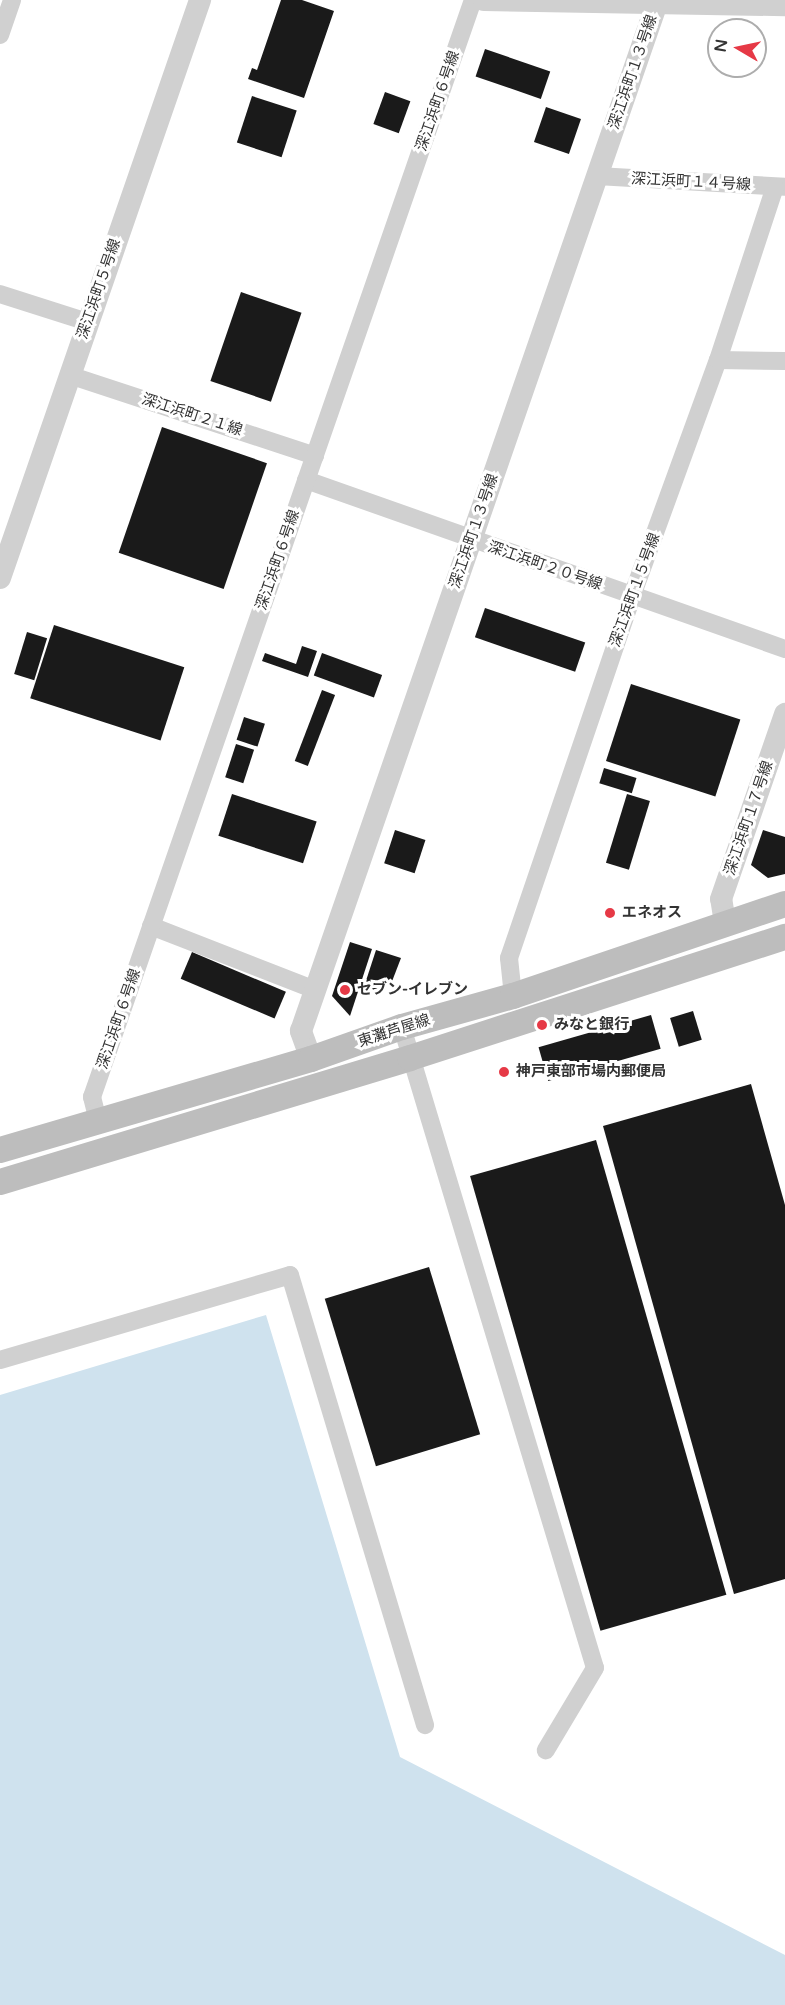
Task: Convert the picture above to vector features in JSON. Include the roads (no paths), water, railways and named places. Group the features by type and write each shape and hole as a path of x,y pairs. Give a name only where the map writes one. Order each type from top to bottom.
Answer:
{"main road":[{"name":"東灘芦屋線","path":"0,1150 311,1059 402,1027 513,996 785,904"},
{"name":"東灘芦屋線","path":"0,1182 410,1058 785,937"}],"street":[{"path":"0,34 12,0"},
{"name":"深江浜町５号線","path":"0,578 8,534 69,375 200,0"},
{"name":"深江浜町６号線","path":"98,1121 92,1097 473,0"},
{"path":"484,0 785,5"},
{"name":"深江浜町１３号線","path":"311,1059 301,1031 657,3"},
{"name":"深江浜町１４号線","path":"597,176 780,187"},
{"name":"深江浜町１５号線","path":"513,996 509,958 632,596 780,187"},
{"path":"0,294 88,322"},
{"path":"718,360 785,361"},
{"name":"深江浜町２１線","path":"69,375 315,456"},
{"name":"深江浜町２０号線","path":"306,480 785,649"},
{"name":"深江浜町１７号線","path":"725,923 721,899 785,714"},
{"path":"151,926 315,990"},
{"path":"402,1027 595,1668 546,1750"},
{"path":"0,1360 290,1275 425,1725"}],"water":[{"path":"266,1315 400,1757 785,1955 785,2005 0,2005 0,1395"}],"place":[{"name":"エネオス","path":"610,913"},
{"name":"セブン-イレブン","path":"345,990"},
{"name":"みなと銀行","path":"542,1025"},
{"name":"神戸東部市場内郵便局","path":"504,1072"}]}
